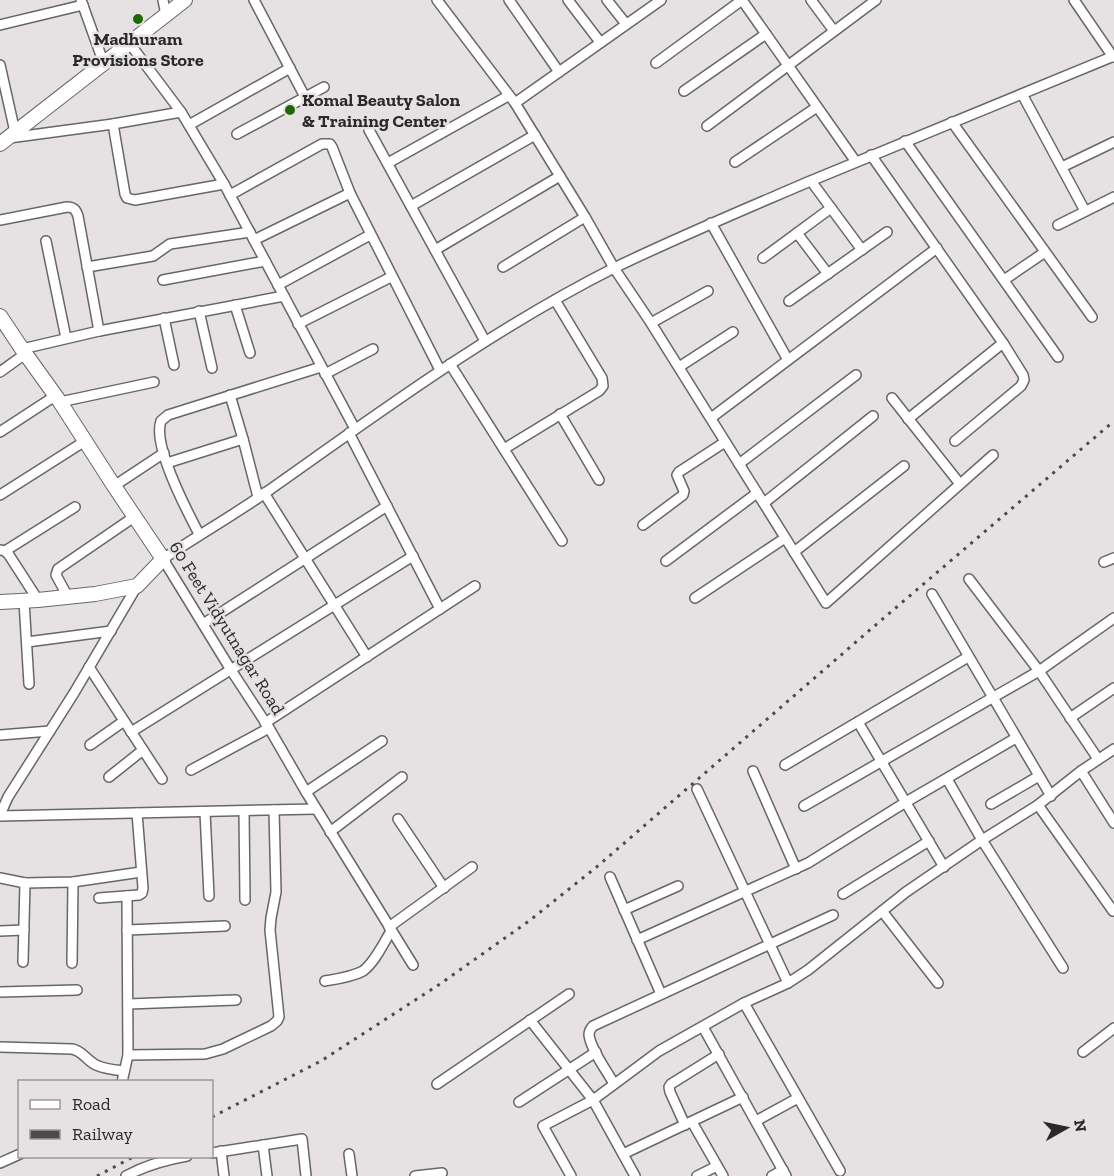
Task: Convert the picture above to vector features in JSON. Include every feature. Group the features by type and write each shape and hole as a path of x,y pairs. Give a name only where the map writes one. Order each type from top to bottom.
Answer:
{"street":[{"path":"163,0 166,15"},
{"path":"8,138 185,0"},
{"path":"254,0 306,97"},
{"path":"437,0 512,99 614,268 679,367 826,603 993,455"},
{"path":"509,0 559,72"},
{"path":"568,0 600,42"},
{"path":"607,0 626,24"},
{"path":"388,163 559,72 661,0"},
{"path":"656,63 742,0 856,162"},
{"path":"811,0 834,31"},
{"path":"707,126 876,0"},
{"path":"316,809 0,815 8,797 137,586 163,559 261,495 440,370 485,341 614,268 711,223 871,155 1114,56 1074,0"},
{"path":"0,26 82,2 104,64"},
{"path":"684,91 766,34"},
{"path":"130,44 181,112 224,184 323,370 387,506 440,609"},
{"path":"0,65 8,138"},
{"path":"189,125 290,68"},
{"path":"237,134 324,87"},
{"path":"1022,94 1086,211"},
{"path":"735,162 817,107"},
{"path":"8,138 181,112"},
{"path":"952,122 1092,317"},
{"path":"113,124 127,198 135,200 224,184"},
{"path":"369,130 485,341"},
{"path":"411,206 535,135"},
{"path":"905,141 1058,357"},
{"path":"1062,167 1114,142"},
{"path":"230,195 322,144 330,144 370,235 440,370"},
{"path":"871,155 1023,375 1023,384 955,441"},
{"path":"435,250 560,176"},
{"path":"811,181 862,250"},
{"path":"87,267 153,255 170,244 252,236 350,193"},
{"path":"1058,225 1114,197"},
{"path":"0,220 73,207 77,213 99,331"},
{"path":"763,258 831,208"},
{"path":"503,267 585,217"},
{"path":"711,223 788,360"},
{"path":"789,301 886,232"},
{"path":"797,233 828,274"},
{"path":"278,285 370,235"},
{"path":"46,241 66,338"},
{"path":"711,418 937,248"},
{"path":"1004,280 1045,252"},
{"path":"162,280 265,261"},
{"path":"298,324 392,278"},
{"path":"651,323 708,291"},
{"path":"0,372 24,352 66,338 284,296"},
{"path":"504,449 599,391 603,386 603,382 555,300"},
{"path":"235,305 250,353"},
{"path":"200,311 212,368"},
{"name":"60 Feet Vidyutnagar Road","path":"0,316 58,399 163,559 413,965"},
{"path":"164,318 174,365"},
{"path":"679,367 733,332"},
{"path":"908,419 1003,343"},
{"path":"200,534 175,486 167,463 159,430 161,421 168,415 230,394 323,370 373,349"},
{"path":"450,364 562,541"},
{"path":"739,464 855,375"},
{"path":"0,432 58,399 154,382"},
{"path":"230,394 261,495 305,558 367,657"},
{"path":"892,398 960,484"},
{"path":"560,414 599,480"},
{"path":"764,503 873,416"},
{"path":"167,463 243,439"},
{"path":"0,495 85,441"},
{"path":"642,525 683,495 684,491 677,475 679,472 725,442"},
{"path":"114,486 164,453"},
{"path":"794,552 904,466"},
{"path":"666,561 758,493"},
{"path":"203,624 387,506"},
{"path":"38,600 9,555 2,550 75,507"},
{"path":"68,597 56,575 58,569 134,517"},
{"path":"695,598 785,538"},
{"path":"131,732 413,556"},
{"path":"1104,562 1114,558"},
{"path":"969,579 1039,671 1098,759"},
{"path":"0,602 95,594 137,586"},
{"path":"191,770 267,726 475,586"},
{"path":"932,594 1051,796"},
{"path":"24,601 29,684"},
{"path":"804,806 1039,671 1114,618"},
{"path":"27,642 111,631"},
{"path":"785,765 968,657"},
{"path":"89,667 162,779"},
{"path":"1070,718 1114,688"},
{"path":"90,745 124,721"},
{"path":"858,722 944,867"},
{"path":"0,735 50,730"},
{"path":"637,940 818,858 906,802 1016,738"},
{"path":"306,792 382,741"},
{"path":"571,1176 543,1126 593,1100 659,1051 744,1003 788,983 808,970 906,892 982,840 1038,806 1081,771 1114,749"},
{"path":"109,777 143,750"},
{"path":"753,771 796,869"},
{"path":"1081,771 1114,823"},
{"path":"991,804 1039,776"},
{"path":"330,832 402,777"},
{"path":"946,779 1063,968"},
{"path":"697,789 788,983"},
{"path":"1038,806 1113,911"},
{"path":"128,1055 197,1055 215,1052 278,1021 270,930 276,892 274,810"},
{"path":"244,811 245,900"},
{"path":"205,812 209,896"},
{"path":"99,898 142,893 137,813"},
{"path":"398,819 444,888"},
{"path":"843,894 929,841"},
{"path":"325,981 346,977 363,970 373,960 390,929 472,867"},
{"path":"0,878 25,883 73,882 141,872"},
{"path":"610,877 661,994"},
{"path":"72,963 73,882"},
{"path":"23,962 25,883"},
{"path":"624,910 678,886"},
{"path":"122,1080 128,1055 127,896"},
{"path":"882,911 938,983"},
{"path":"614,1084 590,1036 589,1031 593,1026 833,915"},
{"path":"127,930 225,926"},
{"path":"0,931 24,930"},
{"path":"0,992 77,990"},
{"path":"437,1084 569,994"},
{"path":"128,1004 236,1000"},
{"path":"744,1003 840,1171"},
{"path":"530,1020 593,1100 635,1176"},
{"path":"703,1027 785,1173 772,1176"},
{"path":"1083,1052 1114,1028"},
{"path":"0,1047 72,1048 83,1053 96,1065 124,1071"},
{"path":"519,1102 596,1052"},
{"path":"719,1054 669,1087 688,1123 723,1176"},
{"path":"623,1155 743,1097"},
{"path":"756,1121 798,1098"},
{"path":"224,1176 216,1152 302,1139 306,1176"},
{"path":"263,1145 267,1176"},
{"path":"349,1154 352,1176"},
{"path":"0,1163 18,1155"},
{"path":"126,1176 138,1173 145,1166 178,1158"},
{"path":"415,1176 442,1174 441,1161"},
{"path":"697,1176 717,1166"}],"railway":[{"path":"213,1116 321,1061 440,984 529,921 599,865 1114,421"},
{"path":"97,1176 131,1158"}],"place":[{"name":"Madhuram Provisions Store","path":"138,19"},
{"name":"Komal Beauty Salon & Training Center","path":"290,110"}]}
